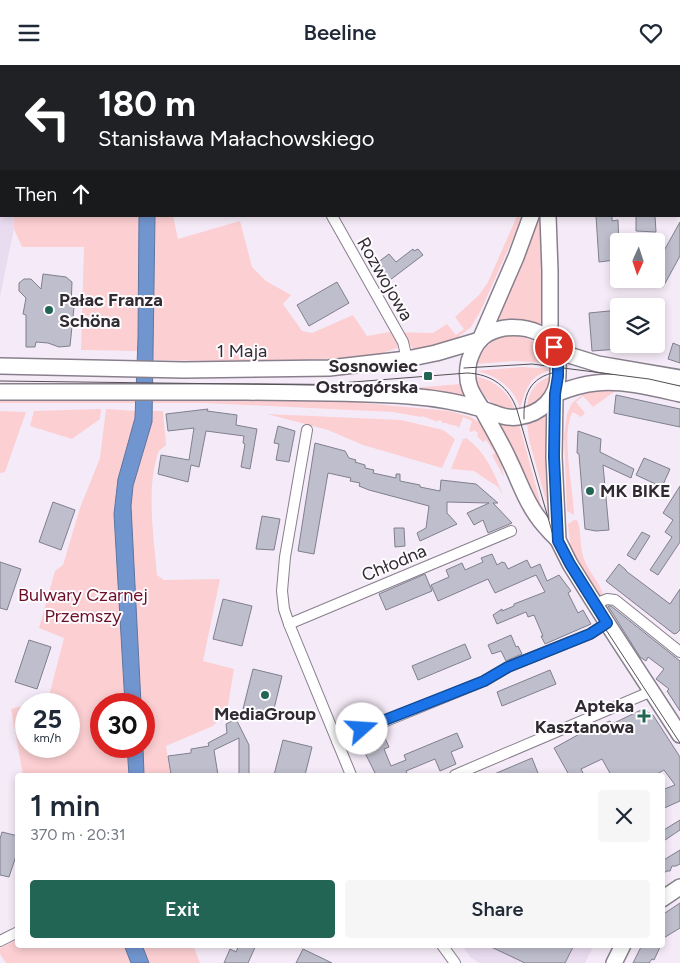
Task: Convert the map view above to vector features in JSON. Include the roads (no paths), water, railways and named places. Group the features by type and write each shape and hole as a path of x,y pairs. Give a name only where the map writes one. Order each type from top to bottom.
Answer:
{"main road":[{"path":"531,217 516,257 470,361 467,373 470,388 537,517 558,541 595,604 680,735"},
{"path":"548,217 553,346 558,376 555,394 554,457 558,541"},
{"path":"480,339 497,330 515,327 534,331 553,346 586,361 680,378"},
{"name":"1 Maja","path":"0,366 124,369 312,369 358,366 407,359 436,353 480,339"},
{"path":"0,392 342,393 410,396 449,401 510,418 527,416 543,407 555,394 580,386 608,382 680,393"},
{"path":"665,897 680,887"},
{"path":"614,963 622,948"}],"street":[{"path":"0,100 0,133"},
{"name":"Rozwojowa","path":"333,217 403,342 407,359"},
{"path":"307,430 285,557 282,591 284,609 350,773"},
{"name":"Chłodna","path":"289,624 511,531"},
{"path":"595,604 607,599 615,601 679,649"},
{"path":"337,741 484,681 508,667 590,634 607,623"},
{"path":"460,773 652,691"},
{"path":"0,941 15,933"},
{"path":"444,948 454,963"}],"water":[{"path":"139,217 155,217 152,422 133,486 131,506 140,693 124,693 114,514 118,479 135,418"},
{"path":"128,758 143,758 144,773 129,773"},
{"path":"125,948 143,948 149,963 131,963"}],"tram line":[{"path":"464,368 532,364 649,379 680,386"},
{"path":"524,419 525,400 531,386 543,376 562,371"},
{"path":"0,381 315,385 467,373 492,379 504,388 514,402 559,551 599,619 680,743"}],"place":[{"name":"Pałac Franza Schöna","path":"49,310"},
{"name":"Sosnowiec Ostrogórska","path":"428,376"},
{"name":"MK BIKE","path":"590,491"},
{"name":"MediaGroup","path":"265,695"},
{"name":"Apteka Kasztanowa","path":"644,716"}],"park label":[{"name":"Bulwary Czarnej Przemszy","path":"83,606"}]}
